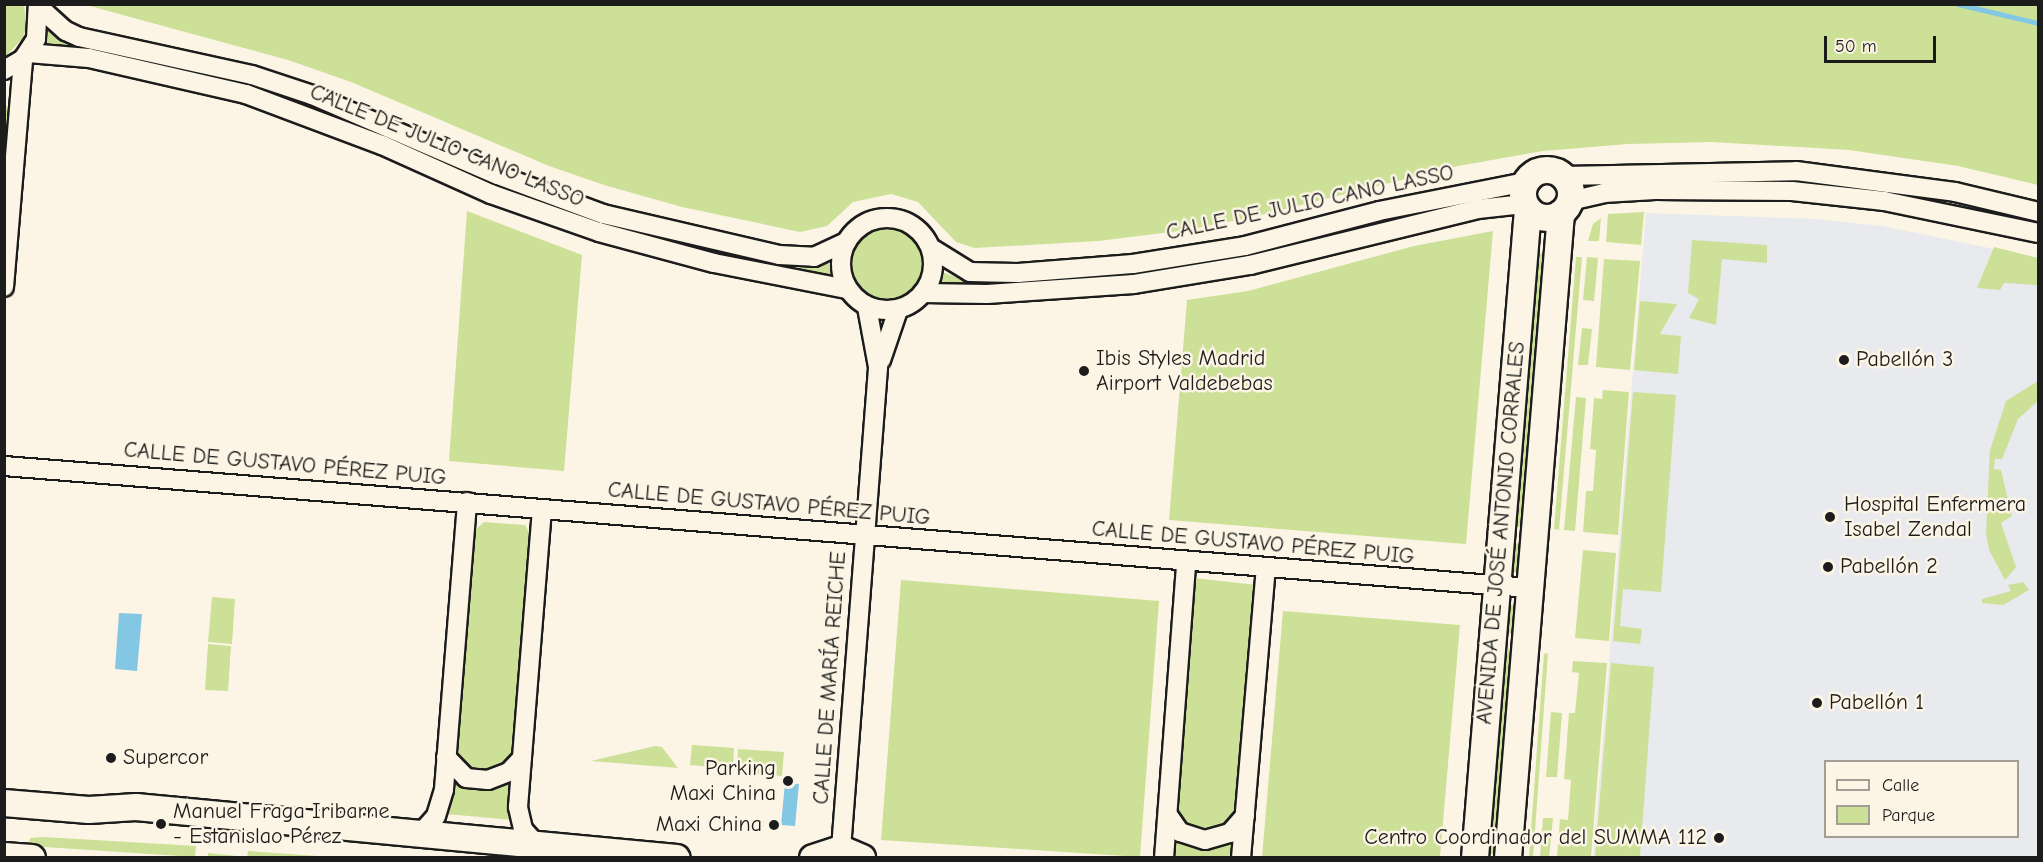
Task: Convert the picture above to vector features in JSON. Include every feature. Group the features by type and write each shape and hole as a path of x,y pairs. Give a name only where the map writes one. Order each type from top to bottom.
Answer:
{"street":[{"path":"4,70 25,56 36,39 38,6"},
{"name":"CALLE DE JULIO CANO LASSO","path":"38,6 66,31 79,37 252,75 603,214 779,255 814,256 846,242"},
{"path":"4,287 25,56"},
{"name":"CALLE DE JULIO CANO LASSO","path":"25,56 89,58 246,94 588,229 684,256 847,289"},
{"path":"2038,212 1955,192 1796,171 1563,176 1543,169 1526,198 1540,217 1604,193 1655,190 1792,191 1884,201 2038,234"},
{"path":"1563,176 1570,188 1566,207"},
{"name":"CALLE DE JULIO CANO LASSO","path":"931,248 970,272 1017,273 1133,264 1245,246 1379,211 1526,198"},
{"name":"CALLE DE JULIO CANO LASSO","path":"924,292 987,294 1134,284 1251,265 1526,198"},
{"name":"AVENIDA DE JOSÉ ANTONIO CORRALES","path":"1475,858 1526,198"},
{"name":"AVENIDA DE JOSÉ ANTONIO CORRALES","path":"1508,858 1530,588 1566,207"},
{"path":"883,218 912,225 931,248 931,279 924,292 898,310 867,307 847,289 841,258 846,242 861,226 883,218"},
{"name":"CALLE DE MARÍA REICHE","path":"851,853 865,536 878,367 867,307"},
{"name":"CALLE DE MARÍA REICHE","path":"878,367 898,310"},
{"name":"CALLE DE GUSTAVO PÉREZ PUIG","path":"4,466 1266,569 1530,588"},
{"path":"419,835 431,824 441,805 466,502"},
{"path":"539,847 523,829 519,816 542,510"},
{"path":"1164,858 1186,562"},
{"path":"1241,858 1266,569"},
{"path":"446,757 466,778 488,780 509,772 522,758"},
{"path":"4,803 82,810 136,807 539,847 677,858"},
{"path":"1168,815 1180,832 1205,840 1230,833 1245,816"},
{"path":"813,858 851,853"},
{"path":"4,856 32,858"}],"shaded area":[{"name":"Hospital Enfermera Isabel Zendal","path":"1646,213 1815,219 1882,226 2038,258 2038,857 1593,858"}],"green space":[{"path":"5,4 24,5 27,25 23,38 5,57"},
{"path":"86,5 2038,5 2038,185 1958,166 1849,150 1712,142 1628,144 1543,151 1458,166 1257,216 1187,230 1098,241 974,248 956,242 918,202 891,194 853,202 827,226 800,232 682,207 604,185 549,166 351,82 288,60"},
{"path":"47,31 71,45 85,47 84,51 42,46"},
{"path":"5,106 12,106 5,186"},
{"path":"467,211 582,255 564,471 449,461"},
{"path":"1644,212 1641,245 1606,242 1608,214"},
{"path":"1601,218 1599,241 1588,241 1593,224"},
{"path":"888,227 908,233 918,243 924,263 918,283 908,293 888,299 868,293 858,283 852,263 858,243 868,233"},
{"path":"1493,231 1466,544 1169,520 1187,300 1248,291 1414,246"},
{"path":"1692,240 1767,245 1767,263 1722,259 1716,325 1689,318 1699,299 1688,293"},
{"path":"1994,247 2038,258 2038,285 2004,283 2000,290 1977,288"},
{"path":"1532,253 1548,254 1526,528 1509,526"},
{"path":"1576,257 1582,257 1559,530 1554,529"},
{"path":"1587,257 1598,258 1594,301 1583,300"},
{"path":"1604,259 1640,261 1630,370 1596,367"},
{"path":"830,263 830,276 788,271 789,267 807,268"},
{"path":"942,272 964,280 984,281 984,286 939,285"},
{"path":"1640,301 1677,304 1660,334 1681,336 1678,374 1634,370"},
{"path":"1582,328 1592,329 1588,365 1578,365"},
{"path":"2038,381 2038,401 2018,419 2002,459 1995,459 1994,469 2001,470 2012,516 2001,523 2016,567 2005,580 1989,550 1986,533 1990,450 2006,401"},
{"path":"1603,390 1629,392 1618,535 1583,532 1586,491 1593,491 1596,450 1590,449 1594,398 1602,399"},
{"path":"1633,392 1676,395 1661,592 1623,589 1620,626 1642,629 1640,644 1613,641"},
{"path":"1576,397 1586,398 1575,531 1564,530"},
{"path":"484,522 525,525 534,540 512,820 446,814 468,536"},
{"path":"1509,543 1525,544 1519,572 1510,572"},
{"path":"1583,550 1616,553 1609,641 1575,638"},
{"path":"1194,578 1257,585 1235,857 1169,858"},
{"path":"901,580 1159,601 1140,857 881,840"},
{"path":"2023,582 2029,590 2003,605 1982,603 1982,599 2011,591 2008,585"},
{"path":"212,597 235,599 232,644 208,642"},
{"path":"1507,606 1516,607 1517,634 1502,632"},
{"path":"1283,611 1460,625 1440,857 1262,857"},
{"path":"208,644 231,646 228,691 205,690"},
{"path":"1500,648 1516,649 1500,855 1483,853"},
{"path":"1548,653 1533,857 1529,857 1544,654"},
{"path":"1573,661 1607,663 1591,857 1557,857 1560,819 1568,820 1571,780 1564,779 1569,713 1575,713 1579,673 1572,672"},
{"path":"1611,663 1654,667 1640,857 1595,857"},
{"path":"1551,712 1562,713 1557,777 1546,777"},
{"path":"692,745 734,748 733,769 690,765"},
{"path":"655,746 662,747 678,768 591,761"},
{"path":"738,749 784,752 782,776 737,772"},
{"path":"1543,818 1553,818 1549,857 1540,857"},
{"path":"210,826 376,841 376,845 210,831"},
{"path":"30,838 196,846 195,857 29,846"},
{"path":"248,851 332,857 247,857"},
{"path":"208,853 247,857 208,857"}],"water":[{"path":"119,613 142,614 137,671 115,669"},
{"path":"785,783 799,784 795,826 781,825"}],"waterway":[{"path":"1958,4 2038,23"}],"place":[{"name":"Pabellón 3","path":"1844,360"},
{"name":"Ibis Styles Madrid Airport Valdebebas","path":"1084,371"},
{"name":"Hospital Enfermera Isabel Zendal","path":"1830,517"},
{"name":"Pabellón 2","path":"1828,567"},
{"name":"Pabellón 1","path":"1817,703"},
{"name":"Supercor","path":"111,758"},
{"name":"Parking Maxi China","path":"788,781"},
{"name":"Manuel Fraga Iribarne - Estanislao Pérez","path":"161,824"},
{"name":"Maxi China","path":"774,825"},
{"name":"Centro Coordinador del SUMMA 112","path":"1719,838"}]}
